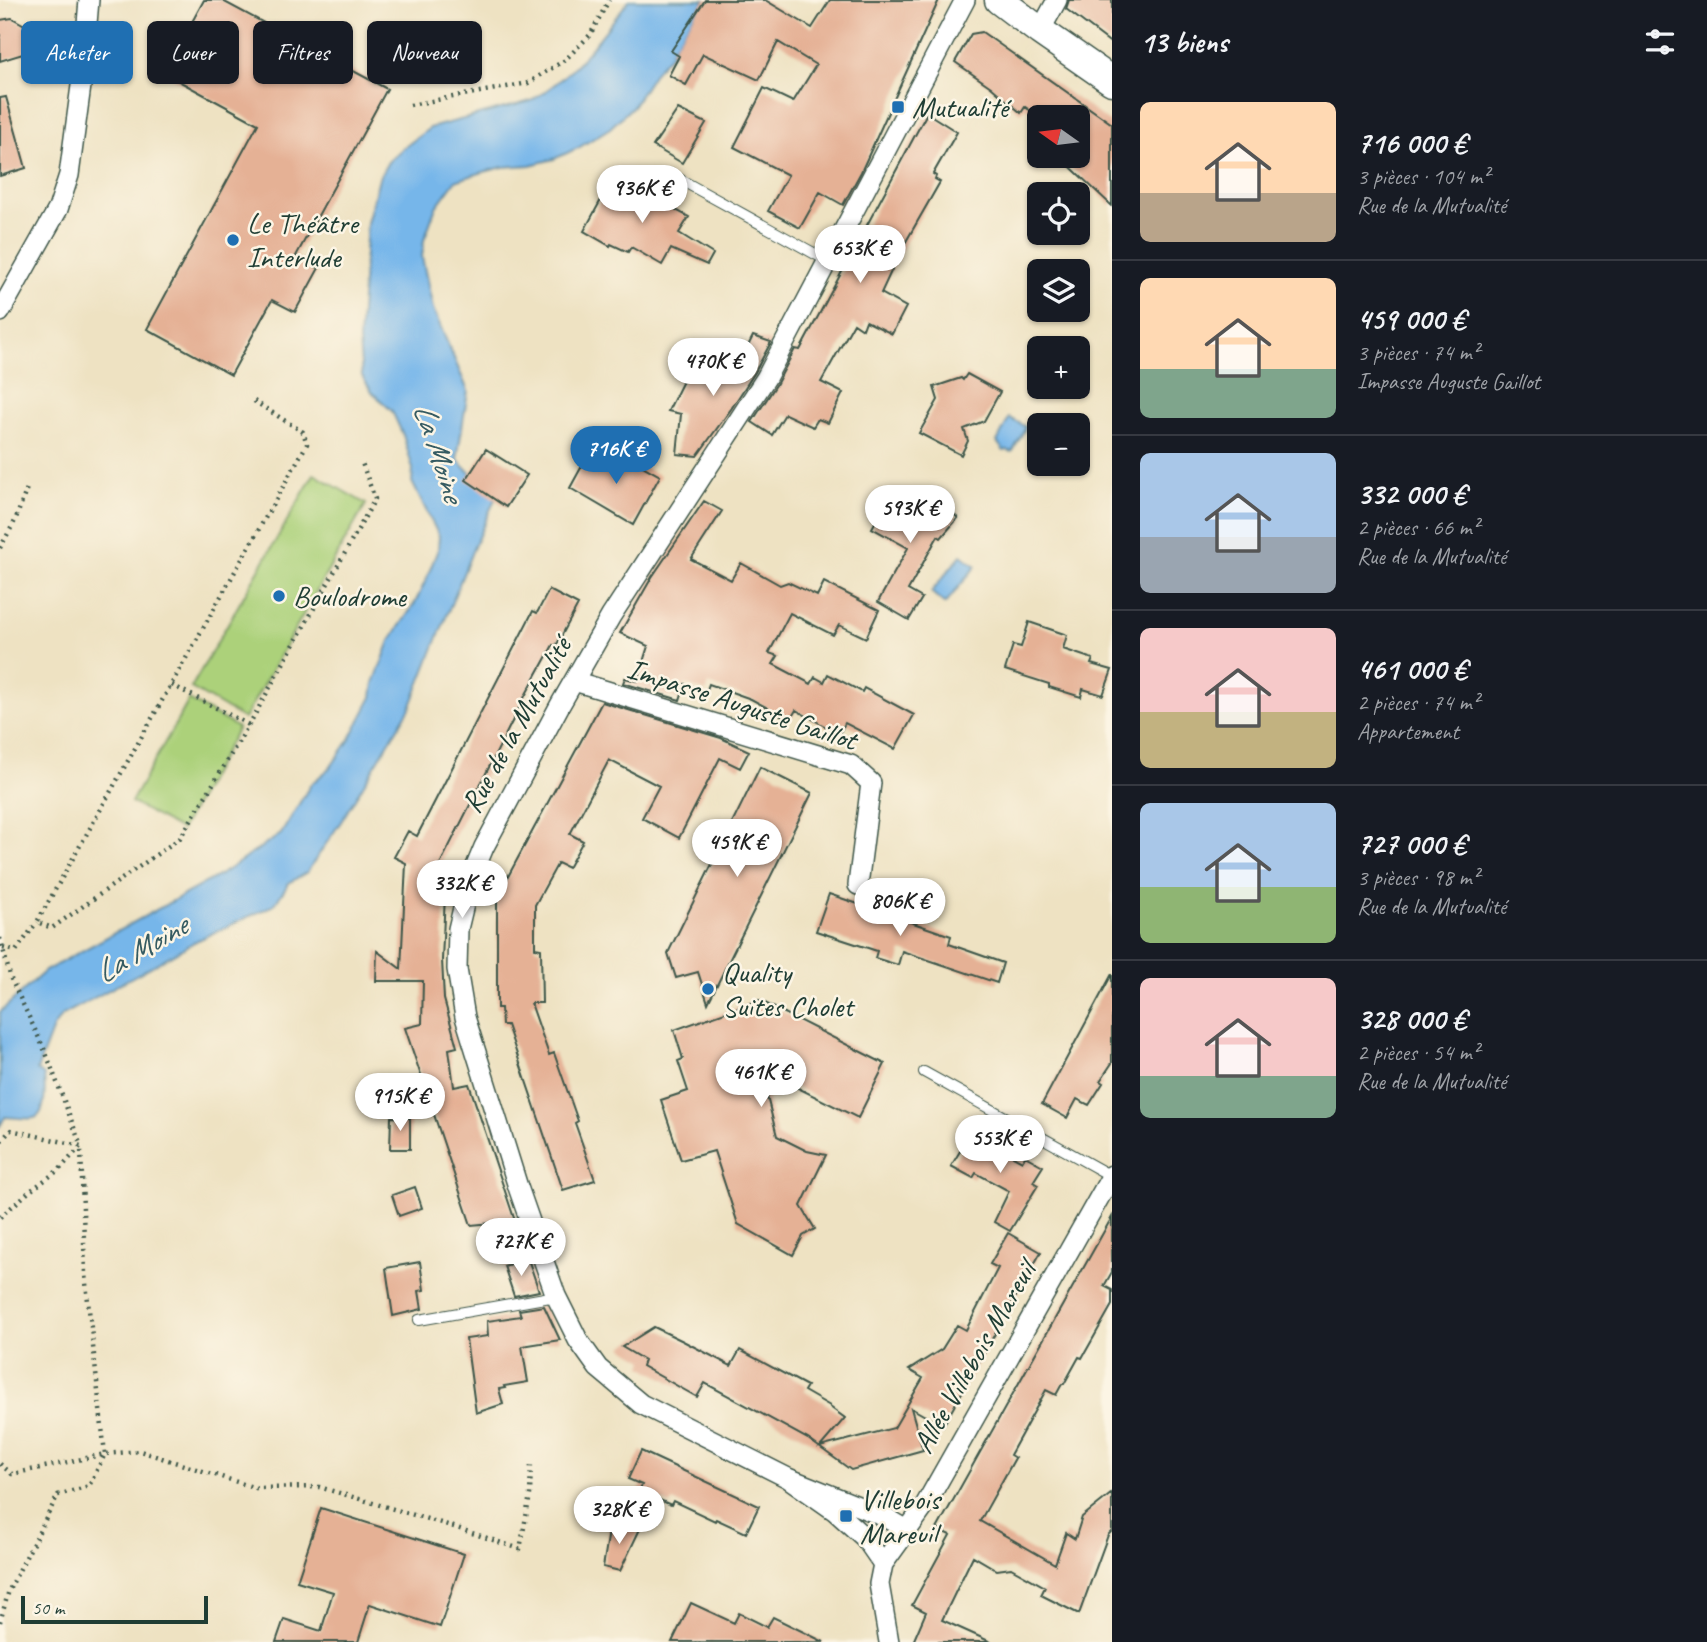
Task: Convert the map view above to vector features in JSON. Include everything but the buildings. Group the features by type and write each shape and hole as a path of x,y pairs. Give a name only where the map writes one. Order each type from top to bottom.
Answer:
{"main road":[{"path":"999,0 1112,81"}],"street":[{"path":"0,312 58,209 69,175 83,71 89,0"},
{"name":"Rue de la Mutualité","path":"907,1530 885,1517 788,1478 641,1404 598,1368 578,1340 556,1296 518,1187 466,1017 457,969 458,929 469,883 484,848 574,681 652,551 766,378 965,0"},
{"path":"1040,31 1057,0"},
{"name":"Impasse Auguste Gaillot","path":"574,681 851,765 871,783 858,885"},
{"name":"Allée Villebois Mareuil","path":"883,1564 924,1507 1112,1176"},
{"name":"Rue de la Mutualité","path":"788,1478 835,1511 865,1538 883,1564"},
{"path":"883,1564 879,1584 889,1642"}],"lane":[{"path":"670,174 829,261"},
{"path":"924,1072 1112,1176"},
{"path":"419,1320 556,1296"}],"path":[{"path":"410,104 527,83 565,60 590,35 609,0"},
{"path":"2,948 16,951 37,922 307,443 303,432 254,401"},
{"path":"37,922 52,928 180,838 249,725 375,499 362,463"},
{"path":"0,548 15,521 27,488"},
{"path":"172,685 249,725"},
{"path":"0,937 11,979 46,1053 81,1146 85,1274 106,1454 89,1486 58,1495 9,1590 0,1622"},
{"path":"0,1142 11,1130 81,1146"},
{"path":"0,1217 61,1169 81,1146"},
{"path":"0,1464 12,1474 106,1454 140,1451 256,1488 319,1487 520,1549 530,1495 531,1461"}],"green space":[{"name":"Boulodrome","path":"314,474 366,504 244,719 191,688"},
{"path":"189,700 238,728 181,830 131,802"}],"water":[{"name":"La Moine","path":"629,0 705,0 671,51 673,52 656,70 633,106 610,128 554,159 530,165 503,167 455,181 436,207 424,240 422,257 433,309 468,391 457,459 495,499 410,708 307,872 289,883 274,905 198,940 61,1016 53,1028 37,1070 44,1075 41,1111 31,1119 5,1117 0,1126 0,1012 45,971 220,875 281,834 311,784 330,768 350,739 372,697 374,683 390,641 415,603 426,580 438,549 439,536 412,482 413,469 403,435 392,411 372,392 362,376 359,341 367,223 379,178 388,162 430,128 531,101 546,91 585,55"},
{"path":"1009,418 1026,427 1011,452 1004,451 997,442"},
{"path":"961,555 976,566 945,604 931,592"}],"place":[{"name":"Mutualité","path":"898,107"},
{"name":"Le Théâtre Interlude","path":"233,240"},
{"name":"Boulodrome","path":"279,596"},
{"name":"Quality Suites Cholet","path":"708,989"},
{"name":"Villebois Mareuil","path":"846,1516"}]}
